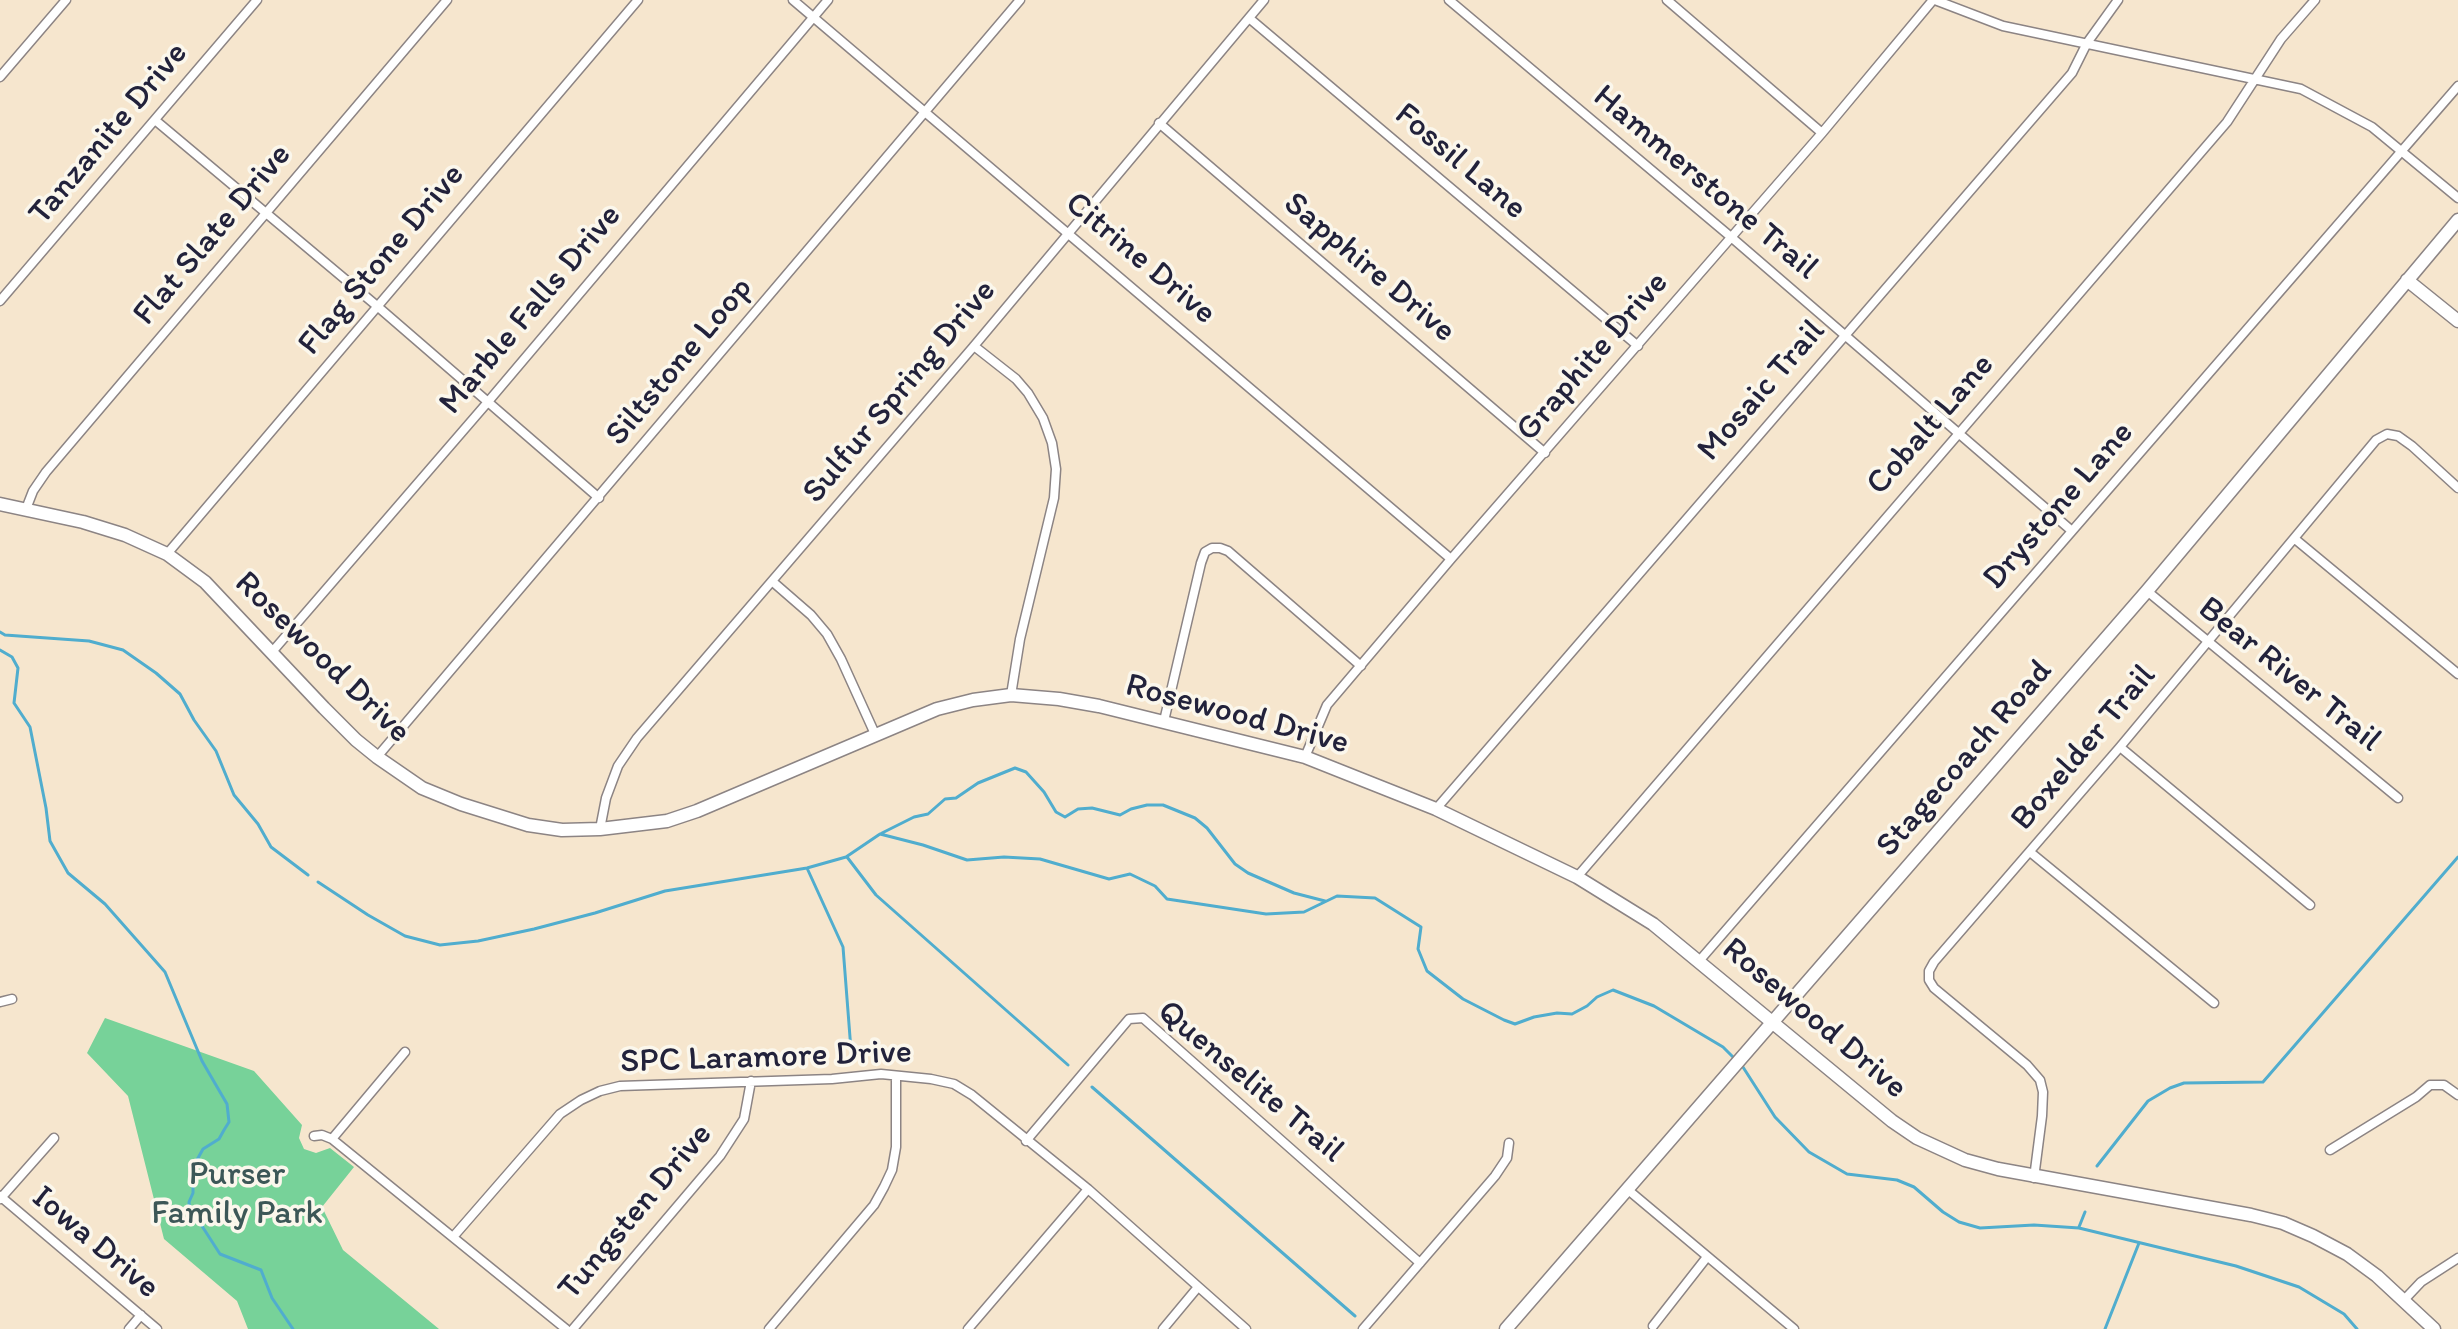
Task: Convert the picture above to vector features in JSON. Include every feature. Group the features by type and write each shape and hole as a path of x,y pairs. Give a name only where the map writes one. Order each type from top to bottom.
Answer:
{"street":[{"path":"0,77 66,0"},
{"name":"Tanzanite Drive","path":"0,301 257,0"},
{"name":"Flat Slate Drive","path":"26,509 33,491 46,472 447,0"},
{"name":"Flag Stone Drive","path":"167,554 638,0"},
{"name":"Citrine Drive","path":"793,0 1451,559"},
{"name":"Marble Falls Drive","path":"272,652 828,0"},
{"name":"Siltstone Loop","path":"377,757 1020,0"},
{"name":"Sulfur Spring Drive","path":"600,829 606,798 618,766 637,738 974,346 1264,0"},
{"name":"Hammerstone Trail","path":"1449,0 1731,237 2072,531"},
{"path":"1667,0 1822,133"},
{"path":"1934,0 2003,26 2301,89 2372,127 2458,198"},
{"name":"Graphite Drive","path":"1305,757 1327,705 1934,0"},
{"name":"Mosaic Trail","path":"1436,809 2072,73 2087,43 2118,0"},
{"name":"Cobalt Lane","path":"1577,877 2227,122 2281,39 2315,0"},
{"name":"Fossil Lane","path":"1249,18 1638,346"},
{"name":"Drystone Lane","path":"1700,960 2458,86"},
{"path":"155,120 599,498"},
{"name":"Sapphire Drive","path":"1159,123 1545,453"},
{"name":"Stagecoach Road","path":"1506,1329 2147,591 2458,220"},
{"path":"2407,280 2458,321"},
{"path":"974,346 1016,379 1028,393 1052,443 1056,469 1054,498 1020,639 1011,695"},
{"name":"Boxelder Trail","path":"2034,1178 2042,1116 2040,1080 2027,1065 1934,988 1929,980 1929,971 1934,962 2120,747 2376,440 2387,434 2398,436 2458,488"},
{"name":"Rosewood Drive","path":"0,504 83,522 125,535 167,554 205,582 356,740 377,757 422,788 492,815 528,825 562,830 600,829 667,821 937,709 1011,695 1059,699 1164,721 1305,757 1436,809 1577,877 1653,924 1892,1121 1917,1138 1965,1160 2034,1178 2283,1223 2347,1254 2434,1329"},
{"path":"2295,539 2458,674"},
{"path":"1164,721 1201,563 1205,552 1212,548 1228,551 1361,666"},
{"path":"773,582 811,615 827,634 875,734"},
{"name":"Bear River Trail","path":"2147,591 2398,798"},
{"path":"2120,747 2310,905"},
{"path":"2030,852 2214,1003"},
{"path":"0,1002 12,999"},
{"name":"Quenselite Trail","path":"1026,1141 1129,1019 1143,1018 1420,1263"},
{"path":"332,1139 405,1052"},
{"name":"SPC Laramore Drive","path":"453,1237 560,1114 600,1091 620,1086 832,1079 881,1074 954,1084 972,1095 1088,1189 1246,1329"},
{"path":"769,1329 874,1205 884,1187 892,1170 896,1147 896,1076"},
{"name":"Tungsten Drive","path":"573,1329 720,1156 744,1119 751,1081"},
{"path":"2330,1150 2416,1097 2430,1085 2444,1085 2458,1095"},
{"path":"314,1136 332,1139 566,1329"},
{"path":"0,1198 54,1138"},
{"path":"1363,1329 1495,1176 1507,1158 1509,1143"},
{"path":"968,1329 1088,1189"},
{"path":"1627,1189 1794,1329"},
{"name":"Iowa Drive","path":"0,1198 157,1329"},
{"path":"1653,1326 1707,1257"},
{"path":"2404,1300 2421,1282 2458,1258"},
{"path":"1163,1329 1198,1287"},
{"path":"129,1329 141,1315"}],"green space":[{"name":"Purser Family Park","path":"105,1018 254,1071 302,1125 299,1138 304,1149 316,1153 330,1148 354,1167 322,1207 343,1250 439,1329 248,1329 237,1301 164,1239 128,1096 87,1053"}],"waterway":[{"path":"0,632 5,635 89,641 123,650 156,673 180,694 216,751 234,795 258,824 271,847 308,875"},
{"path":"0,650 12,657 18,668 14,703 30,727 50,841 68,873 105,904 165,972 202,1061 227,1104 229,1122 219,1139 203,1149 193,1167 190,1212 220,1254 261,1270 272,1298 293,1329"},
{"path":"882,833 914,817 928,814 945,799 956,798 978,783 1015,768 1026,772 1056,812 1065,817 1078,809 1092,808 1120,815 1147,805 1163,805 1195,818 1207,828 1235,864 1248,873 1294,893 1325,901"},
{"path":"318,882 405,936 440,945 478,941 534,929 665,891 807,868 846,857 880,834 967,860 1004,857 1040,859 1109,879 1130,874 1155,886 1167,899 1266,914 1304,912 1337,896 1375,898 1421,927 1418,949 1427,971 1463,999 1504,1020 1515,1024 1534,1017 1572,1014 1613,990 1654,1006 1723,1047 1735,1059"},
{"path":"847,857 876,895 1068,1065"},
{"path":"2097,1166 2148,1101 2170,1088 2184,1083 2263,1082 2458,857"},
{"path":"807,868 843,947 852,1063"},
{"path":"1741,1064 1775,1117 1809,1152 1847,1174 1897,1180 1914,1187 1959,1222 1980,1228 2034,1225 2079,1228 2236,1266 2299,1287 2344,1314 2357,1329"},
{"path":"1092,1087 1355,1316"},
{"path":"2079,1227 2085,1212"},
{"path":"2105,1329 2139,1243"}]}
